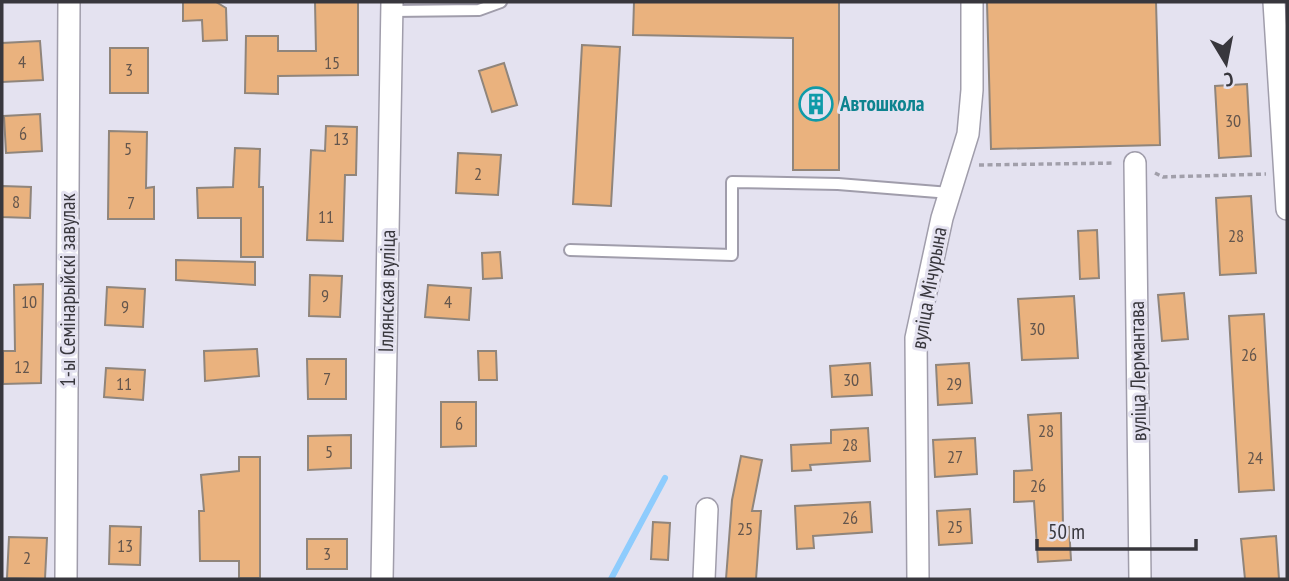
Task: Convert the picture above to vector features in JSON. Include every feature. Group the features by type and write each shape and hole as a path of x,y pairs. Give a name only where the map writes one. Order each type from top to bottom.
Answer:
{"street":[{"name":"1-ы Семінарыйскі завулак","path":"66,579 69,2"},
{"name":"вуліца Мічурына","path":"918,579 916,338 942,218 968,134 972,2"},
{"path":"1274,2 1287,209"},
{"name":"Іллянская вуліца","path":"382,579 392,7"},
{"name":"вуліца Лермантава","path":"1135,163 1140,579"},
{"path":"704,579 707,509"}],"lane":[{"path":"392,7 479,10 500,2"},
{"path":"570,250 732,255 732,182 838,184 950,193"}],"building":[{"path":"183,2 216,2 226,8 227,40 203,41 202,20 183,21"},
{"path":"315,2 358,2 358,75 278,76 278,94 245,93 246,36 278,36 278,51 316,51"},
{"path":"634,2 839,2 839,170 793,170 793,38 633,35"},
{"path":"987,2 1156,2 1160,145 991,149"},
{"path":"40,41 43,80 2,82 2,43"},
{"path":"582,45 620,47 611,206 573,204"},
{"path":"110,48 148,48 148,93 110,93"},
{"path":"504,63 517,105 492,112 479,71"},
{"path":"1247,84 1251,156 1219,158 1215,86"},
{"path":"40,114 42,151 6,153 4,116"},
{"path":"326,126 357,127 356,175 345,175 343,241 307,240 311,150 325,151"},
{"path":"109,131 147,132 146,188 154,187 154,219 108,219"},
{"path":"235,148 260,149 263,257 241,257 241,218 198,218 197,188 233,187"},
{"path":"458,153 501,155 498,195 456,193"},
{"path":"2,186 31,187 30,218 2,217"},
{"path":"1251,196 1256,273 1220,275 1216,198"},
{"path":"1097,230 1099,278 1080,279 1078,231"},
{"path":"500,252 502,278 483,279 482,253"},
{"path":"176,260 255,262 255,285 176,280"},
{"path":"310,275 342,276 340,317 309,316"},
{"path":"43,284 41,383 3,384 3,351 15,351 14,285"},
{"path":"428,285 471,288 469,320 425,317"},
{"path":"107,287 145,289 143,327 105,325"},
{"path":"1184,293 1188,339 1162,341 1158,295"},
{"path":"1074,296 1078,358 1022,360 1018,299"},
{"path":"1264,314 1274,490 1239,492 1229,316"},
{"path":"257,349 259,376 205,381 204,351"},
{"path":"478,351 496,351 497,380 479,380"},
{"path":"307,359 346,359 346,399 308,399"},
{"path":"870,363 872,395 832,397 830,366"},
{"path":"969,363 972,403 938,405 936,365"},
{"path":"106,368 145,370 143,400 104,397"},
{"path":"441,402 476,402 476,446 441,447"},
{"path":"1061,413 1063,528 1069,527 1071,560 1038,562 1034,501 1014,502 1014,471 1032,470 1028,415"},
{"path":"868,428 870,461 810,465 811,470 792,471 791,445 831,443 831,430"},
{"path":"351,435 351,468 308,470 308,436"},
{"path":"975,438 977,474 935,477 933,440"},
{"path":"741,456 762,460 752,511 761,511 756,579 726,579 732,500"},
{"path":"239,457 260,457 260,578 239,578 239,561 200,561 199,511 204,511 201,475 239,471"},
{"path":"870,502 872,532 813,536 814,548 797,549 795,506"},
{"path":"970,509 972,543 939,545 937,511"},
{"path":"653,522 670,523 668,560 651,559"},
{"path":"110,526 141,527 140,565 109,564"},
{"path":"1276,536 1279,579 1245,579 1241,539"},
{"path":"9,537 47,538 45,579 7,578"},
{"path":"307,539 347,539 347,569 307,569"}],"waterway":[{"path":"611,579 665,478"}],"place":[{"name":"Автошкола","path":"816,104"}]}
